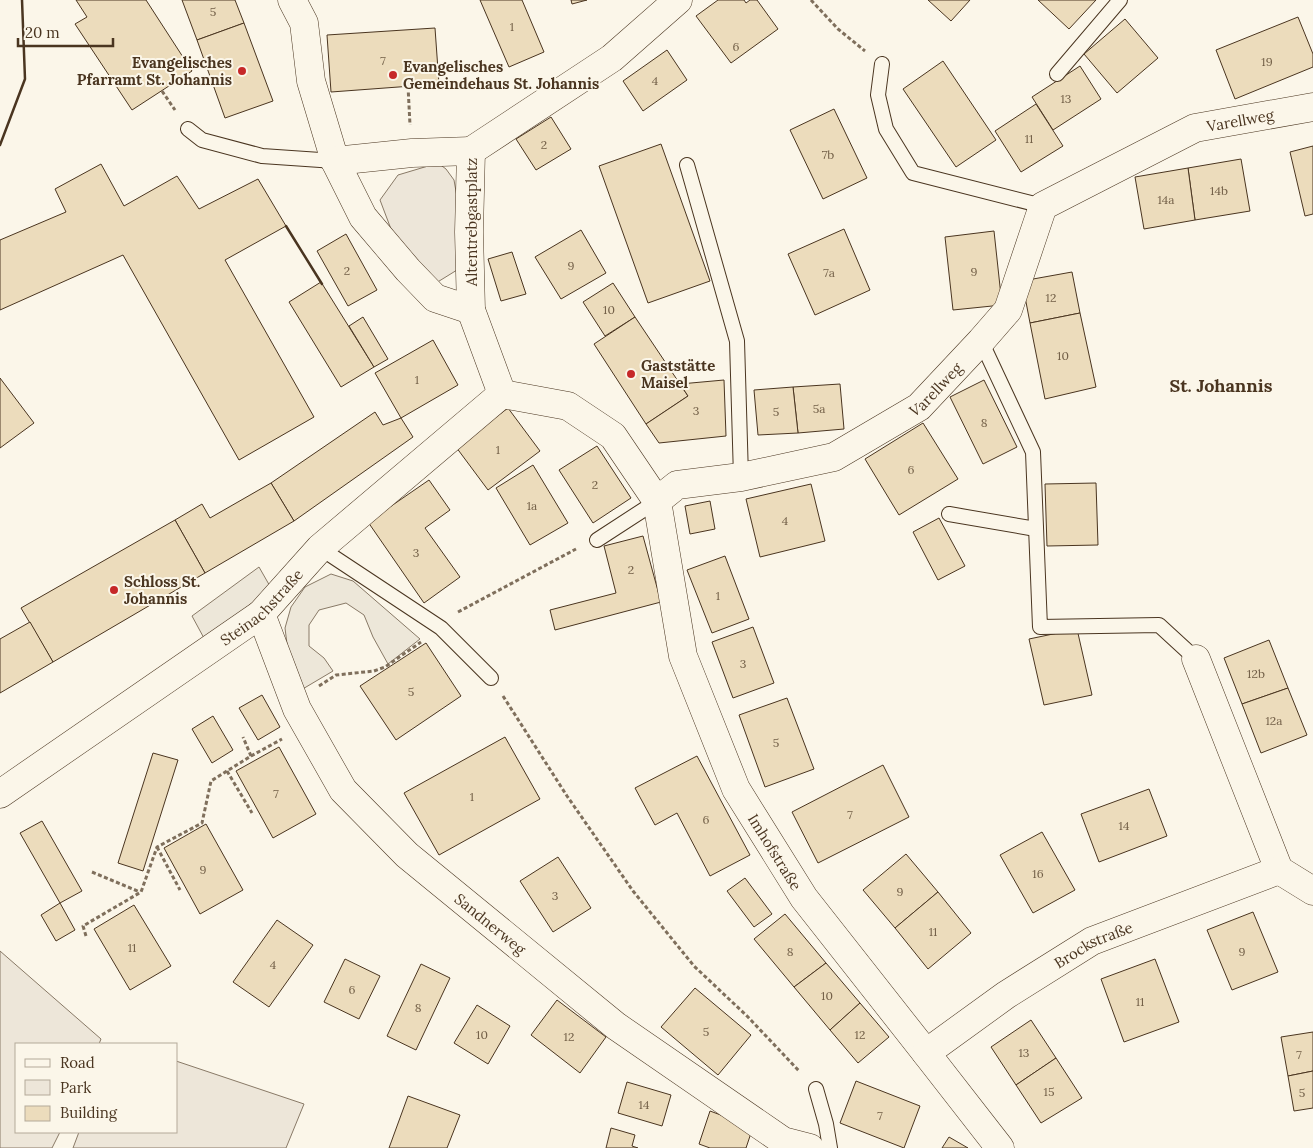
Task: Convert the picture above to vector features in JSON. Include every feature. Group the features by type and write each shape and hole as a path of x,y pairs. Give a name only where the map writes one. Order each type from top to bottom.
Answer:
{"street":[{"path":"471,150 612,58 678,0"},
{"name":"Altentrebgastplatz","path":"298,12 311,81 335,161 364,216 408,270 435,298 471,310"},
{"name":"Varellweg","path":"657,501 677,485 741,477 834,457 919,407 1008,310 1043,206 1195,128 1313,107"},
{"name":"Altentrebgastplatz","path":"335,161 412,153 471,150 469,232 471,310 502,394"},
{"path":"502,394 568,406 613,436 657,501"},
{"name":"Steinachstraße","path":"0,794 262,614 320,548 502,394"},
{"name":"Imhofstraße","path":"657,501 683,656 736,789 804,898 1000,1148"},
{"name":"Sandnerweg","path":"262,614 297,709 343,790 407,855 616,1026 783,1144 810,1148"},
{"path":"1196,659 1279,870 1313,891"},
{"name":"Brockstraße","path":"926,1053 1006,995 1092,941 1279,870"}],"lane":[{"path":"1057,74 1120,0"},
{"path":"882,64 878,95 886,129 913,173 1043,206"},
{"path":"188,129 202,140 262,156 335,161"},
{"path":"686,166 736,341 741,477"},
{"path":"981,341 1033,452 1040,627 1159,625 1196,659"},
{"path":"597,540 657,501"},
{"path":"949,514 1036,529"},
{"path":"320,548 441,628 491,678"},
{"path":"816,1089 826,1124 830,1148"}],"path":[{"path":"811,0 838,29 882,64"},
{"path":"408,86 412,153"},
{"path":"292,696 318,686 336,675 374,671 385,667 441,628 452,615 580,547 597,540"},
{"path":"491,678 567,796 639,899 694,966 748,1017 816,1089"},
{"path":"86,936 83,926 141,892 156,847 202,824 211,781 252,756 243,737"},
{"path":"227,771 252,813"},
{"path":"156,847 180,890"},
{"path":"92,872 141,892"}],"green space":[{"path":"438,163 446,169 454,180 457,197 457,270 436,283 394,237 380,200 398,175"},
{"path":"0,951 101,1039 99,1043 15,1043 15,1133 60,1133 52,1148 0,1148"},
{"path":"178,1062 304,1104 286,1148 73,1148 79,1133 178,1133"}],"shaded area":[{"path":"259,567 271,588 205,640 192,616"},
{"path":"331,574 353,581 420,639 388,664 373,637 364,615 346,603 319,610 309,625 309,646 324,658 333,671 301,690 289,660 285,628 291,607 305,587"}],"building":[{"path":"76,0 146,0 192,71 132,110 75,24 87,17"},
{"path":"182,0 235,0 244,23 197,40"},
{"path":"480,0 522,0 544,52 509,67"},
{"path":"571,0 587,0 572,4"},
{"path":"718,0 744,0 746,3 750,0 757,0 778,29 731,63 696,16"},
{"path":"928,0 970,0 951,21"},
{"path":"1038,0 1096,0 1069,29"},
{"path":"1298,17 1313,54 1313,67 1235,99 1216,50"},
{"path":"1125,19 1158,58 1117,93 1084,54"},
{"path":"244,23 273,101 225,118 197,40"},
{"path":"435,28 439,84 331,92 327,35"},
{"path":"667,50 687,80 643,111 623,81"},
{"path":"943,61 996,140 956,167 903,89"},
{"path":"1080,66 1101,99 1053,130 1032,97"},
{"path":"1036,104 1063,146 1021,172 995,131"},
{"path":"834,109 867,178 823,199 790,130"},
{"path":"551,117 571,149 536,170 516,139"},
{"path":"661,144 710,281 648,303 599,166"},
{"path":"1313,146 1313,214 1305,216 1290,152"},
{"path":"1241,159 1250,211 1195,220 1188,168"},
{"path":"101,164 124,206 177,176 199,209 258,179 286,226 225,260 314,417 239,460 123,255 0,310 0,240 66,212 55,189"},
{"path":"1188,168 1195,220 1144,229 1135,177"},
{"path":"844,229 870,290 815,315 788,254"},
{"path":"581,230 606,273 561,299 535,257"},
{"path":"994,231 1002,305 953,310 945,237"},
{"path":"346,234 377,290 348,306 317,251"},
{"path":"512,252 526,294 501,301 488,259"},
{"path":"1072,272 1080,313 1030,323 1022,281"},
{"path":"321,282 374,367 341,387 289,302"},
{"path":"613,283 635,317 605,336 583,302"},
{"path":"1080,313 1096,387 1045,399 1030,323"},
{"path":"363,317 388,359 374,367 349,326"},
{"path":"635,317 688,396 646,424 594,344"},
{"path":"433,340 458,385 401,418 375,373"},
{"path":"0,378 34,423 0,448"},
{"path":"724,380 726,436 659,443 646,424 688,396 680,384"},
{"path":"984,380 1017,447 983,464 950,397"},
{"path":"840,384 844,429 798,433 793,387"},
{"path":"793,387 798,433 758,435 754,390"},
{"path":"508,408 540,451 488,490 456,447"},
{"path":"375,412 383,425 401,418 413,437 294,521 271,483"},
{"path":"923,423 958,479 899,515 865,459"},
{"path":"597,446 631,498 593,523 559,470"},
{"path":"533,465 568,523 530,545 496,488"},
{"path":"429,480 450,510 425,528 460,577 424,603 368,522"},
{"path":"271,483 294,521 205,573 175,520 202,504 210,518"},
{"path":"1096,483 1098,545 1047,546 1045,484"},
{"path":"811,484 825,541 760,557 746,499"},
{"path":"710,501 715,529 690,534 685,506"},
{"path":"939,518 965,566 938,580 913,532"},
{"name":"Schloss St. Johannis","path":"175,520 205,573 53,662 21,608"},
{"path":"643,536 661,602 555,630 550,610 616,593 604,546"},
{"path":"725,556 749,619 712,633 687,570"},
{"path":"30,622 53,662 0,693 0,639"},
{"path":"753,627 774,683 733,698 712,642"},
{"path":"1077,629 1092,695 1044,705 1029,639"},
{"path":"1269,640 1288,688 1242,704 1224,658"},
{"path":"426,643 461,696 396,740 360,686"},
{"path":"1288,688 1307,735 1261,753 1242,704"},
{"path":"262,695 280,727 258,740 239,708"},
{"path":"787,698 814,769 765,787 739,715"},
{"path":"213,716 233,750 212,763 192,729"},
{"path":"505,737 540,799 439,855 404,793"},
{"path":"279,747 316,814 273,838 236,771"},
{"path":"153,753 178,760 143,871 118,863"},
{"path":"697,756 750,855 710,876 677,813 655,825 635,788"},
{"path":"883,765 909,817 818,863 792,812"},
{"path":"1149,789 1167,836 1099,862 1081,814"},
{"path":"42,821 82,891 60,903 20,833"},
{"path":"206,824 243,890 200,914 164,848"},
{"path":"1042,832 1075,890 1033,913 1000,855"},
{"path":"906,854 938,892 895,928 863,890"},
{"path":"558,857 591,908 553,932 520,881"},
{"path":"745,878 772,914 754,927 727,891"},
{"path":"938,892 971,933 928,969 895,928"},
{"path":"60,903 75,930 56,941 41,915"},
{"path":"134,905 171,966 130,990 94,929"},
{"path":"1253,912 1278,972 1232,990 1207,930"},
{"path":"785,914 826,963 794,987 754,939"},
{"path":"277,920 313,945 269,1007 233,982"},
{"path":"345,959 380,976 359,1019 324,1002"},
{"path":"1155,959 1179,1022 1124,1042 1101,979"},
{"path":"826,963 860,1003 830,1030 794,987"},
{"path":"421,964 450,978 416,1050 387,1036"},
{"path":"695,988 751,1035 718,1075 661,1027"},
{"path":"557,1000 606,1037 580,1073 531,1035"},
{"path":"860,1003 889,1037 858,1063 830,1030"},
{"path":"477,1005 510,1026 488,1064 454,1043"},
{"path":"1031,1020 1056,1058 1016,1085 991,1047"},
{"path":"1313,1032 1313,1071 1288,1076 1281,1037"},
{"path":"1056,1058 1082,1098 1041,1123 1016,1085"},
{"path":"1313,1071 1313,1108 1294,1111 1288,1076"},
{"path":"856,1081 920,1106 904,1148 840,1123"},
{"path":"627,1082 671,1095 662,1126 618,1113"},
{"path":"408,1096 460,1115 447,1148 389,1148"},
{"path":"710,1111 753,1127 746,1148 710,1148 699,1144"},
{"path":"611,1128 635,1135 632,1146 638,1148 606,1148"},
{"path":"949,1137 968,1148 942,1148"}],"wall":[{"path":"0,145 25,79 22,0"},
{"path":"286,226 322,284"}],"place":[{"name":"Evangelisches Pfarramt St. Johannis","path":"242,71"},
{"name":"Evangelisches Gemeindehaus St. Johannis","path":"393,75"},
{"name":"Gaststätte Maisel","path":"631,374"},
{"name":"Schloss St. Johannis","path":"114,590"}],"district":[{"name":"St. Johannis","path":"1221,385"}]}
